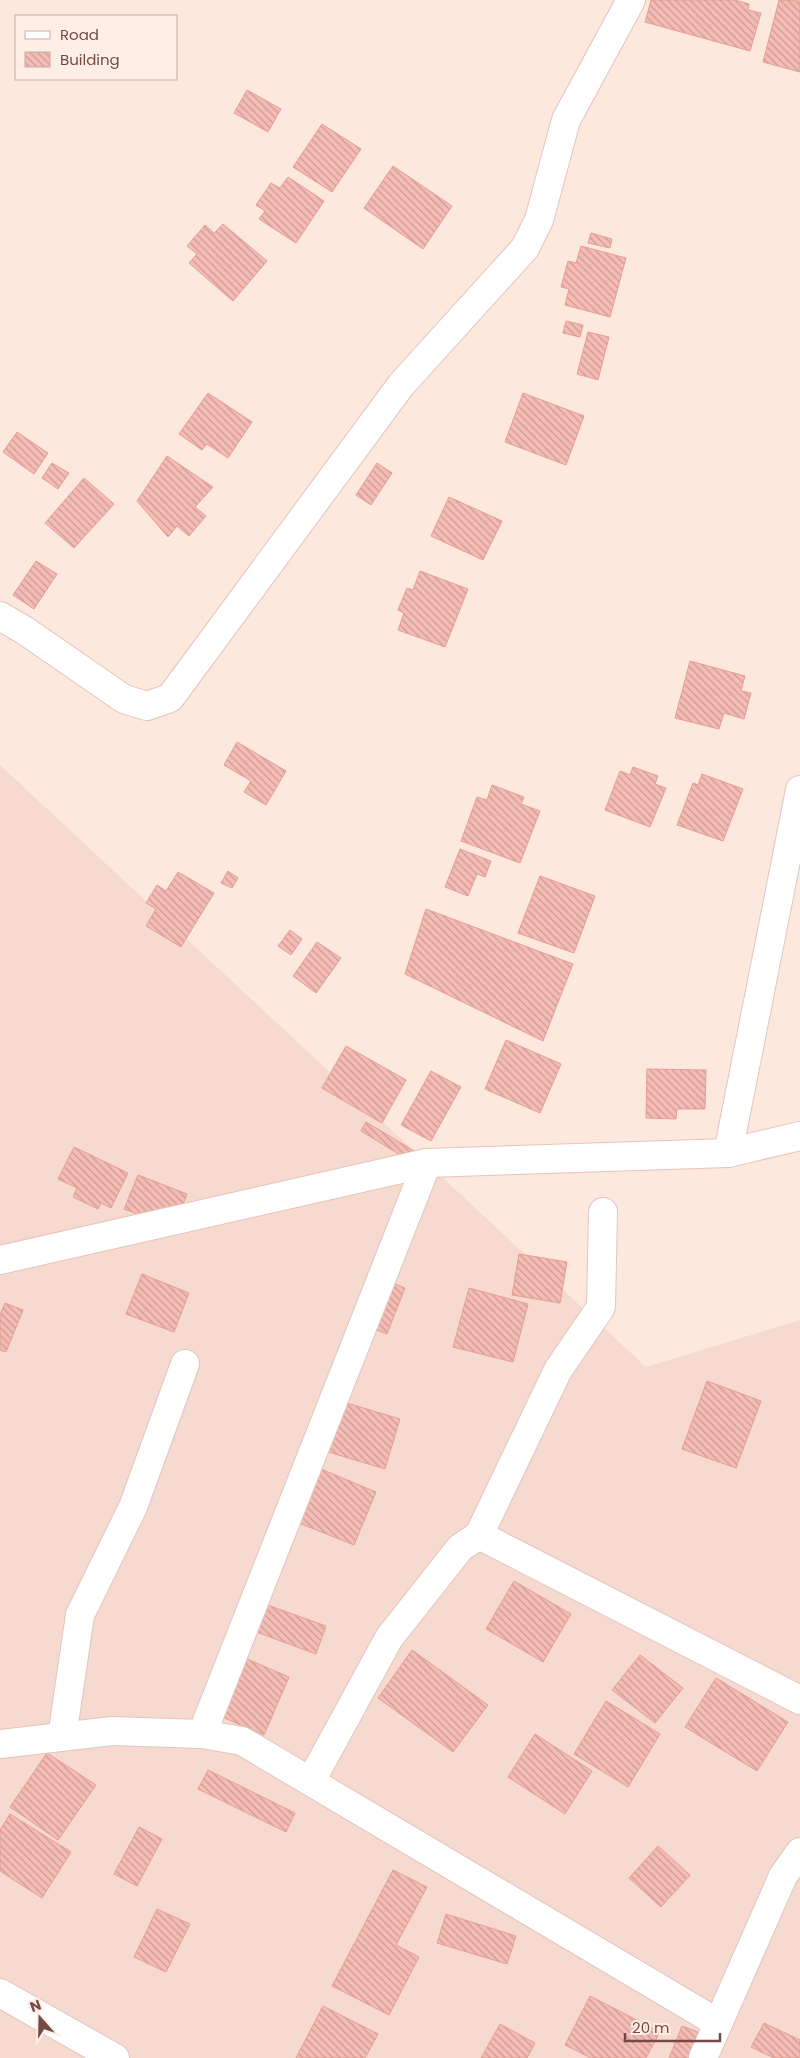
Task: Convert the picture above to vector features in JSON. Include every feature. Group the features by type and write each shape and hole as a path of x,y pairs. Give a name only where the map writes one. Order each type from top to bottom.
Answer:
{"street":[{"path":"0,616 24,630 124,699 147,706 170,698 193,664 401,385 526,248 539,220 566,120 631,0"},
{"path":"728,1153 800,790"},
{"path":"0,1260 427,1163 728,1153 800,1136"},
{"path":"202,1734 427,1163"},
{"path":"311,1781 389,1638 460,1548 479,1535 558,1370 601,1308 603,1212"},
{"path":"62,1737 80,1615 133,1507 185,1364"},
{"path":"479,1535 800,1700"},
{"path":"0,1744 112,1732 202,1734 242,1741 718,2023"},
{"path":"703,2058 783,1876 800,1852"},
{"path":"0,1993 115,2058"}],"shaded area":[{"path":"0,765 646,1367 800,1320 800,2058 0,2058"}],"building":[{"path":"651,0 735,0 749,4 748,10 761,13 750,51 645,22"},
{"path":"779,0 800,1 800,72 763,62"},
{"path":"247,90 281,109 268,132 234,113"},
{"path":"322,124 361,149 332,192 293,167"},
{"path":"393,166 452,206 423,249 364,208"},
{"path":"288,177 324,201 296,243 259,219 265,211 256,205 271,183 280,188"},
{"path":"223,224 267,261 233,301 189,263 197,254 187,246 205,225 214,233"},
{"path":"591,233 612,239 610,248 588,243"},
{"path":"581,246 626,258 610,317 565,305 569,289 561,287 568,261 576,263"},
{"path":"566,321 583,325 580,337 563,333"},
{"path":"588,332 609,337 598,380 577,374"},
{"path":"208,393 252,422 228,458 207,444 202,450 179,434"},
{"path":"523,393 584,416 566,465 505,442"},
{"path":"17,432 48,453 34,474 3,452"},
{"path":"167,456 213,487 195,507 206,516 189,536 177,526 168,537 137,501"},
{"path":"52,463 69,473 58,489 42,478"},
{"path":"377,463 392,473 371,505 356,495"},
{"path":"84,478 114,504 74,548 45,523"},
{"path":"449,497 502,521 483,560 431,536"},
{"path":"36,561 57,574 34,609 13,595"},
{"path":"420,571 468,589 445,647 398,630 404,613 398,610 407,588 413,590"},
{"path":"690,661 745,676 741,691 751,693 744,719 724,713 719,729 675,718"},
{"path":"237,742 286,771 266,805 244,792 251,781 224,765"},
{"path":"633,767 658,776 655,784 666,788 650,827 605,810 620,771 630,775"},
{"path":"702,774 743,789 723,841 677,825 693,783 698,785"},
{"path":"492,785 524,797 521,804 540,811 520,863 461,841 477,797 487,800"},
{"path":"460,849 491,861 485,877 477,874 468,896 445,887"},
{"path":"228,871 238,878 232,888 221,883"},
{"path":"178,872 214,893 181,947 146,926 156,909 146,903 157,885 166,891"},
{"path":"540,876 595,896 574,953 518,933"},
{"path":"426,909 573,964 543,1041 405,974"},
{"path":"290,930 302,939 291,955 278,946"},
{"path":"317,942 341,958 316,993 293,976"},
{"path":"506,1040 561,1064 540,1113 485,1089"},
{"path":"346,1046 406,1080 382,1123 322,1088"},
{"path":"647,1069 706,1070 705,1109 677,1109 676,1119 646,1118"},
{"path":"431,1071 461,1087 431,1141 401,1125"},
{"path":"366,1122 421,1155 415,1164 361,1131"},
{"path":"74,1147 128,1173 111,1208 101,1203 98,1209 73,1197 77,1188 58,1179"},
{"path":"138,1175 187,1194 174,1228 124,1209"},
{"path":"519,1254 567,1262 560,1303 512,1295"},
{"path":"142,1274 189,1293 174,1332 126,1314"},
{"path":"385,1280 405,1288 387,1334 367,1326"},
{"path":"469,1288 528,1304 513,1362 453,1347"},
{"path":"5,1303 23,1310 6,1352 0,1350 0,1315"},
{"path":"707,1381 761,1401 736,1468 682,1449"},
{"path":"340,1401 400,1419 385,1469 325,1451"},
{"path":"316,1467 376,1492 354,1545 294,1521"},
{"path":"514,1581 571,1614 543,1662 486,1629"},
{"path":"262,1603 326,1626 316,1654 251,1630"},
{"path":"412,1650 488,1705 453,1752 378,1698"},
{"path":"640,1655 683,1688 655,1723 612,1690"},
{"path":"240,1656 289,1677 264,1735 215,1714"},
{"path":"716,1678 788,1722 757,1771 685,1727"},
{"path":"606,1701 660,1734 628,1787 574,1754"},
{"path":"535,1734 592,1771 565,1814 508,1777"},
{"path":"47,1753 96,1785 58,1840 10,1807"},
{"path":"208,1770 295,1813 286,1832 198,1789"},
{"path":"10,1814 71,1852 42,1898 0,1871 0,1830"},
{"path":"139,1827 162,1839 137,1886 114,1874"},
{"path":"658,1846 690,1875 661,1907 629,1878"},
{"path":"393,1870 427,1887 396,1945 419,1957 389,2015 332,1986"},
{"path":"157,1909 190,1924 166,1972 134,1957"},
{"path":"446,1914 516,1936 507,1964 437,1943"},
{"path":"590,1996 660,2032 646,2058 591,2058 565,2045"},
{"path":"323,2006 378,2034 365,2058 296,2058"},
{"path":"764,2023 800,2040 800,2058 774,2058 751,2047"},
{"path":"500,2024 535,2043 527,2058 481,2058"},
{"path":"682,2026 703,2034 693,2058 669,2058"}]}
